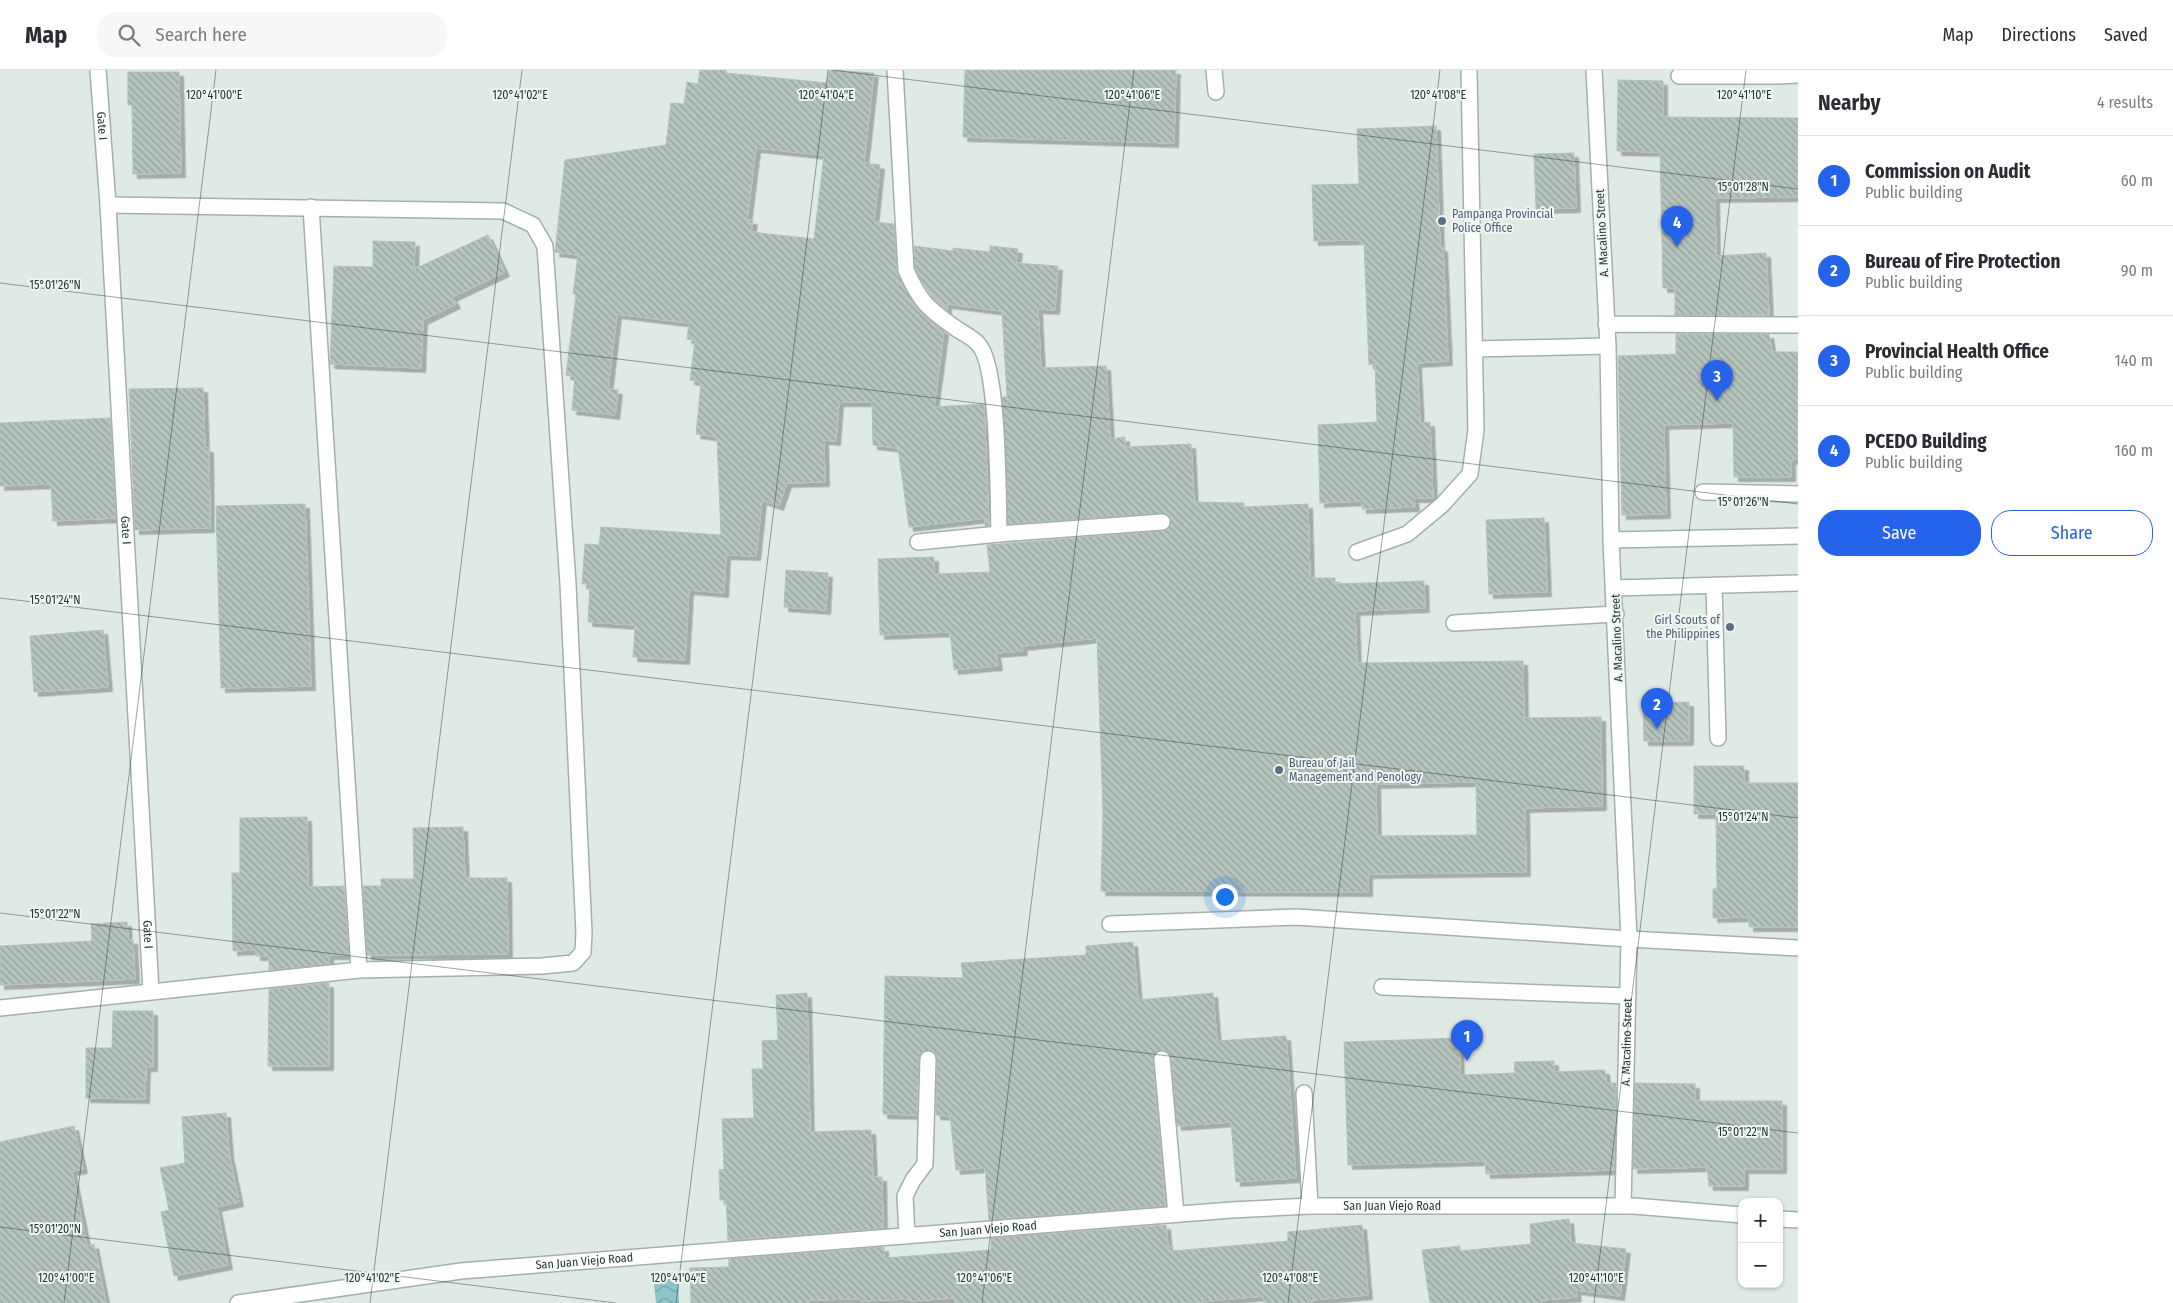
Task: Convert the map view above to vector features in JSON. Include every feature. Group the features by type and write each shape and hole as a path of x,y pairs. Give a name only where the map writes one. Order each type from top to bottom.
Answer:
{"street":[{"name":"Gate I","path":"98,70 108,205 151,991"},
{"path":"895,70 906,270 918,297 937,316 979,344 990,366 999,534"},
{"path":"1214,70 1216,92"},
{"path":"1357,552 1407,534 1442,504 1470,474 1476,430 1469,70"},
{"name":"A. Macalino Street","path":"1594,70 1608,346 1612,540 1629,939 1623,1206"},
{"path":"1679,76 1777,73 1798,75"},
{"path":"0,1008 359,970 573,964 582,952 584,933 567,574 545,246 533,225 503,211 108,205"},
{"path":"311,207 359,970"},
{"path":"1606,324 1798,326"},
{"path":"1475,349 1608,346"},
{"path":"1703,492 1798,494"},
{"path":"918,542 1162,522"},
{"path":"1612,540 1798,536"},
{"path":"1614,588 1798,583"},
{"path":"1714,585 1718,738"},
{"path":"1454,623 1616,614"},
{"path":"1110,924 1296,917 1798,948"},
{"path":"1382,988 1628,996"},
{"path":"907,1236 905,1196 913,1180 925,1164 928,1059"},
{"path":"1162,1059 1176,1214"},
{"path":"1304,1093 1310,1206"},
{"name":"San Juan Viejo Road","path":"238,1303 461,1271 1176,1214 1310,1206 1623,1206 1738,1215"},
{"path":"1783,1219 1798,1220"}],"water":[{"path":"678,1272 679,1303 656,1303 653,1274"}],"building":[{"path":"700,70 726,70 726,73 827,83 829,70 874,73 864,163 880,165 874,222 894,224 897,271 903,285 919,310 944,331 934,407 984,404 989,526 985,526 985,518 909,527 898,448 873,445 872,402 839,402 836,441 824,440 825,482 787,483 779,506 762,500 756,556 726,555 724,593 689,590 685,660 633,657 635,625 588,622 590,584 582,584 585,544 599,545 601,527 721,535 717,437 696,434 701,382 690,380 695,340 687,339 689,323 617,314 608,389 618,390 615,415 572,410 575,376 566,375 576,294 573,294 578,255 555,252 565,160 666,145 671,103 684,104 687,82 698,84","holes":["756,148 824,155 814,239 751,232 753,220 747,220"]},
{"path":"965,70 1176,70 1174,143 963,137"},
{"path":"128,72 179,72 181,173 133,174 132,105 128,105"},
{"path":"1618,80 1663,81 1663,117 1798,118 1798,197 1715,198 1716,256 1766,253 1769,315 1675,315 1675,288 1663,288 1660,152 1617,151"},
{"path":"1436,126 1440,247 1443,247 1448,361 1417,363 1420,423 1430,422 1433,498 1414,498 1415,507 1362,509 1362,501 1320,503 1318,425 1377,422 1375,364 1369,365 1364,243 1360,243 1360,240 1314,241 1312,185 1359,184 1357,129"},
{"path":"1574,153 1576,208 1536,209 1534,154"},
{"path":"488,235 505,272 452,297 456,304 423,320 421,368 330,364 334,266 373,267 373,241 415,242 414,269"},
{"path":"914,246 953,251 953,248 990,252 990,246 1018,249 1016,263 1058,266 1055,310 1038,309 1041,368 1106,366 1110,439 1125,437 1125,447 1191,444 1194,502 1244,503 1244,507 1308,504 1310,578 1335,578 1335,584 1424,581 1425,608 1355,611 1357,663 1523,661 1524,718 1601,717 1602,806 1525,808 1526,872 1368,874 1368,892 1101,891 1103,812 1097,638 1022,646 1023,651 996,653 998,666 954,670 950,632 880,635 878,559 934,557 934,574 990,572 987,545 1163,531 1170,526 1171,521 1166,514 1161,513 1008,524 1002,397 1007,397 1002,311 947,304 947,310 933,298 915,268","holes":["1476,782 1477,835 1377,836 1376,784"]},
{"path":"1676,334 1769,334 1772,352 1798,352 1798,459 1791,460 1791,477 1734,477 1733,423 1664,425 1666,514 1622,515 1618,356 1676,354"},
{"path":"203,388 205,448 209,448 210,528 135,530 129,389"},
{"path":"110,418 116,518 53,521 51,484 0,486 0,423"},
{"path":"305,504 311,686 221,688 216,506"},
{"path":"1544,518 1547,592 1489,594 1486,520"},
{"path":"786,570 828,573 826,610 784,607"},
{"path":"103,630 108,687 34,692 30,636"},
{"path":"1689,702 1689,741 1644,741 1643,703"},
{"path":"1694,766 1744,766 1744,783 1798,783 1798,927 1749,927 1749,917 1713,918 1713,889 1717,889 1716,814 1694,814"},
{"path":"307,817 308,887 344,886 349,955 329,955 329,964 269,970 269,956 256,956 256,950 233,951 232,873 240,873 240,818"},
{"path":"463,827 465,878 507,878 508,954 367,955 363,886 381,886 381,879 414,879 413,828"},
{"path":"127,922 128,940 133,940 135,979 0,985 0,946 92,941 91,924"},
{"path":"1133,942 1138,1000 1213,993 1217,1041 1286,1036 1296,1178 1236,1182 1231,1122 1177,1126 1171,1058 1166,1051 1161,1050 1154,1055 1153,1060 1165,1206 989,1220 985,1168 956,1170 950,1116 936,1115 937,1059 933,1051 924,1051 919,1058 917,1115 883,1114 885,976 963,978 961,963 1086,955 1086,946"},
{"path":"329,983 329,1066 268,1066 269,989"},
{"path":"807,993 810,1132 871,1130 873,1177 882,1177 883,1228 728,1240 726,1200 720,1200 719,1170 724,1169 722,1119 754,1118 752,1069 763,1069 762,1041 778,1040 776,995"},
{"path":"113,1011 153,1011 153,1067 146,1067 145,1099 86,1098 86,1048 112,1048"},
{"path":"1459,1038 1460,1075 1515,1073 1514,1062 1554,1061 1554,1072 1605,1070 1606,1083 1616,1083 1614,1170 1486,1174 1485,1161 1348,1165 1344,1042"},
{"path":"1635,1083 1695,1084 1695,1101 1782,1101 1782,1169 1744,1169 1744,1186 1709,1186 1707,1167 1633,1169"},
{"path":"226,1113 229,1153 239,1202 217,1207 228,1265 174,1276 161,1212 169,1210 160,1168 185,1163 182,1117"},
{"path":"74,1126 83,1169 72,1171 87,1246 94,1244 106,1303 0,1303 0,1142"},
{"path":"1569,1219 1571,1243 1626,1249 1620,1296 1576,1290 1577,1297 1542,1300 1542,1303 1430,1303 1422,1250 1460,1246 1460,1251 1531,1244 1530,1224"},
{"path":"1166,1225 1168,1247 1173,1246 1173,1251 1288,1241 1288,1232 1362,1225 1368,1295 1312,1300 1312,1303 1264,1303 1263,1296 1187,1303 955,1303 954,1298 910,1301 910,1299 861,1301 861,1299 809,1300 809,1303 691,1303 690,1268 729,1267 729,1259 884,1247 884,1258 991,1250 991,1238"}],"place":[{"name":"Pampanga Provincial Police Office","path":"1442,221"},
{"name":"PCEDO Building","path":"1677,247"},
{"name":"Provincial Health Office","path":"1717,401"},
{"name":"Girl Scouts of the Philippines","path":"1730,627"},
{"name":"Bureau of Fire Protection","path":"1657,729"},
{"name":"Bureau of Jail Management and Penology","path":"1279,770"},
{"name":"Commission on Audit","path":"1467,1061"}]}
